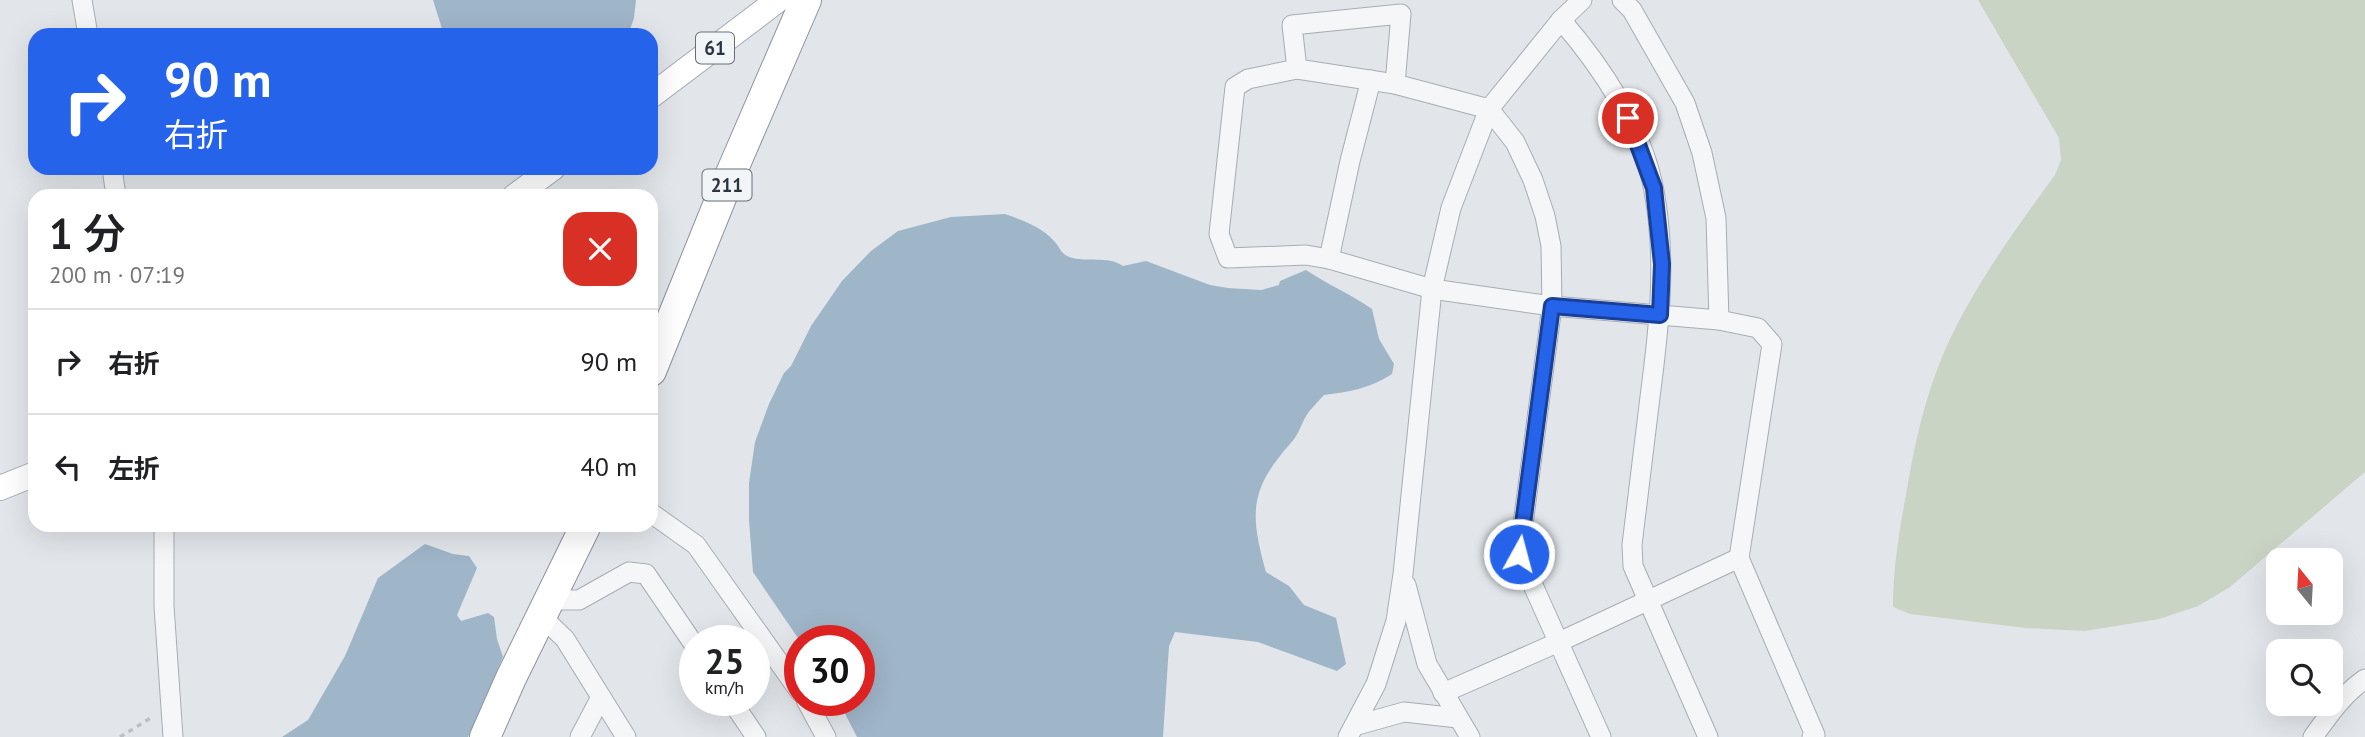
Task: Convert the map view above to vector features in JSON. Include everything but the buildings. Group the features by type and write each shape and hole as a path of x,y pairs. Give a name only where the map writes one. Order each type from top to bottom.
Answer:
{"highway":[{"name":"211","path":"658,354 729,178 806,0"},
{"path":"485,737 544,608 582,532"}],"main road":[{"name":"61","path":"658,91 778,0"},
{"path":"524,189 544,175"},
{"path":"0,488 28,477"}],"street":[{"path":"82,0 87,28"},
{"path":"1351,732 1376,684 1396,621 1432,289 1451,208 1489,110 1561,20 1582,0"},
{"path":"1622,0 1646,32 1685,103 1702,153 1716,218 1719,320"},
{"path":"1297,69 1292,25 1401,14 1395,84"},
{"path":"1561,20 1589,52 1611,85 1644,156 1654,188 1662,264 1660,315 1632,545 1633,566 1708,737"},
{"path":"1601,737 1519,554 1552,306 1551,246 1545,216 1533,180 1515,142 1489,110 1395,84 1297,69 1248,79 1235,87 1219,234 1228,258 1306,255 1329,259 1432,289 1552,306 1719,320 1758,328 1772,344 1739,558 1815,735 1812,737"},
{"path":"1329,259 1371,80"},
{"path":"658,518 696,545 784,669"},
{"path":"164,532 164,606 173,737"},
{"path":"1443,693 1739,558"},
{"path":"626,737 544,608 579,600 629,572 646,574 681,625"},
{"path":"1403,574 1427,664 1470,737"},
{"path":"2313,737 2354,686 2365,679"},
{"path":"580,737 601,697"},
{"path":"1351,732 1404,712 1458,718"},
{"path":"742,716 756,737"},
{"path":"816,716 826,737"}],"path":[{"path":"120,737 171,706"}],"green space":[{"path":"1978,0 2365,0 2365,472 2276,548 2266,548 2266,556 2230,587 2198,606 2159,619 2085,631 2026,628 1910,614 1893,607 1894,579 1918,434 1935,375 1951,337 1986,274 2055,175 2061,160 2059,138"}],"water":[{"path":"433,0 636,0 630,28 442,28"},
{"path":"1005,214 1044,232 1069,257 1110,261 1123,266 1146,261 1210,285 1228,288 1261,290 1279,285 1280,281 1306,270 1372,309 1379,339 1394,364 1392,374 1359,389 1324,395 1308,413 1295,438 1267,475 1257,504 1257,534 1266,572 1289,586 1304,605 1336,618 1346,664 1337,671 1258,642 1175,632 1169,646 1163,737 857,737 846,716 875,716 875,625 789,625 753,572 749,483 755,442 784,373 791,366 811,326 842,281 871,251 898,231 951,217"},
{"path":"425,544 453,554 469,556 477,568 457,615 461,621 488,613 494,617 503,657 468,737 282,737 308,720 345,656 378,578"}],"route":[{"path":"1519,554 1552,306 1660,315 1662,264 1654,188 1628,118"}]}
